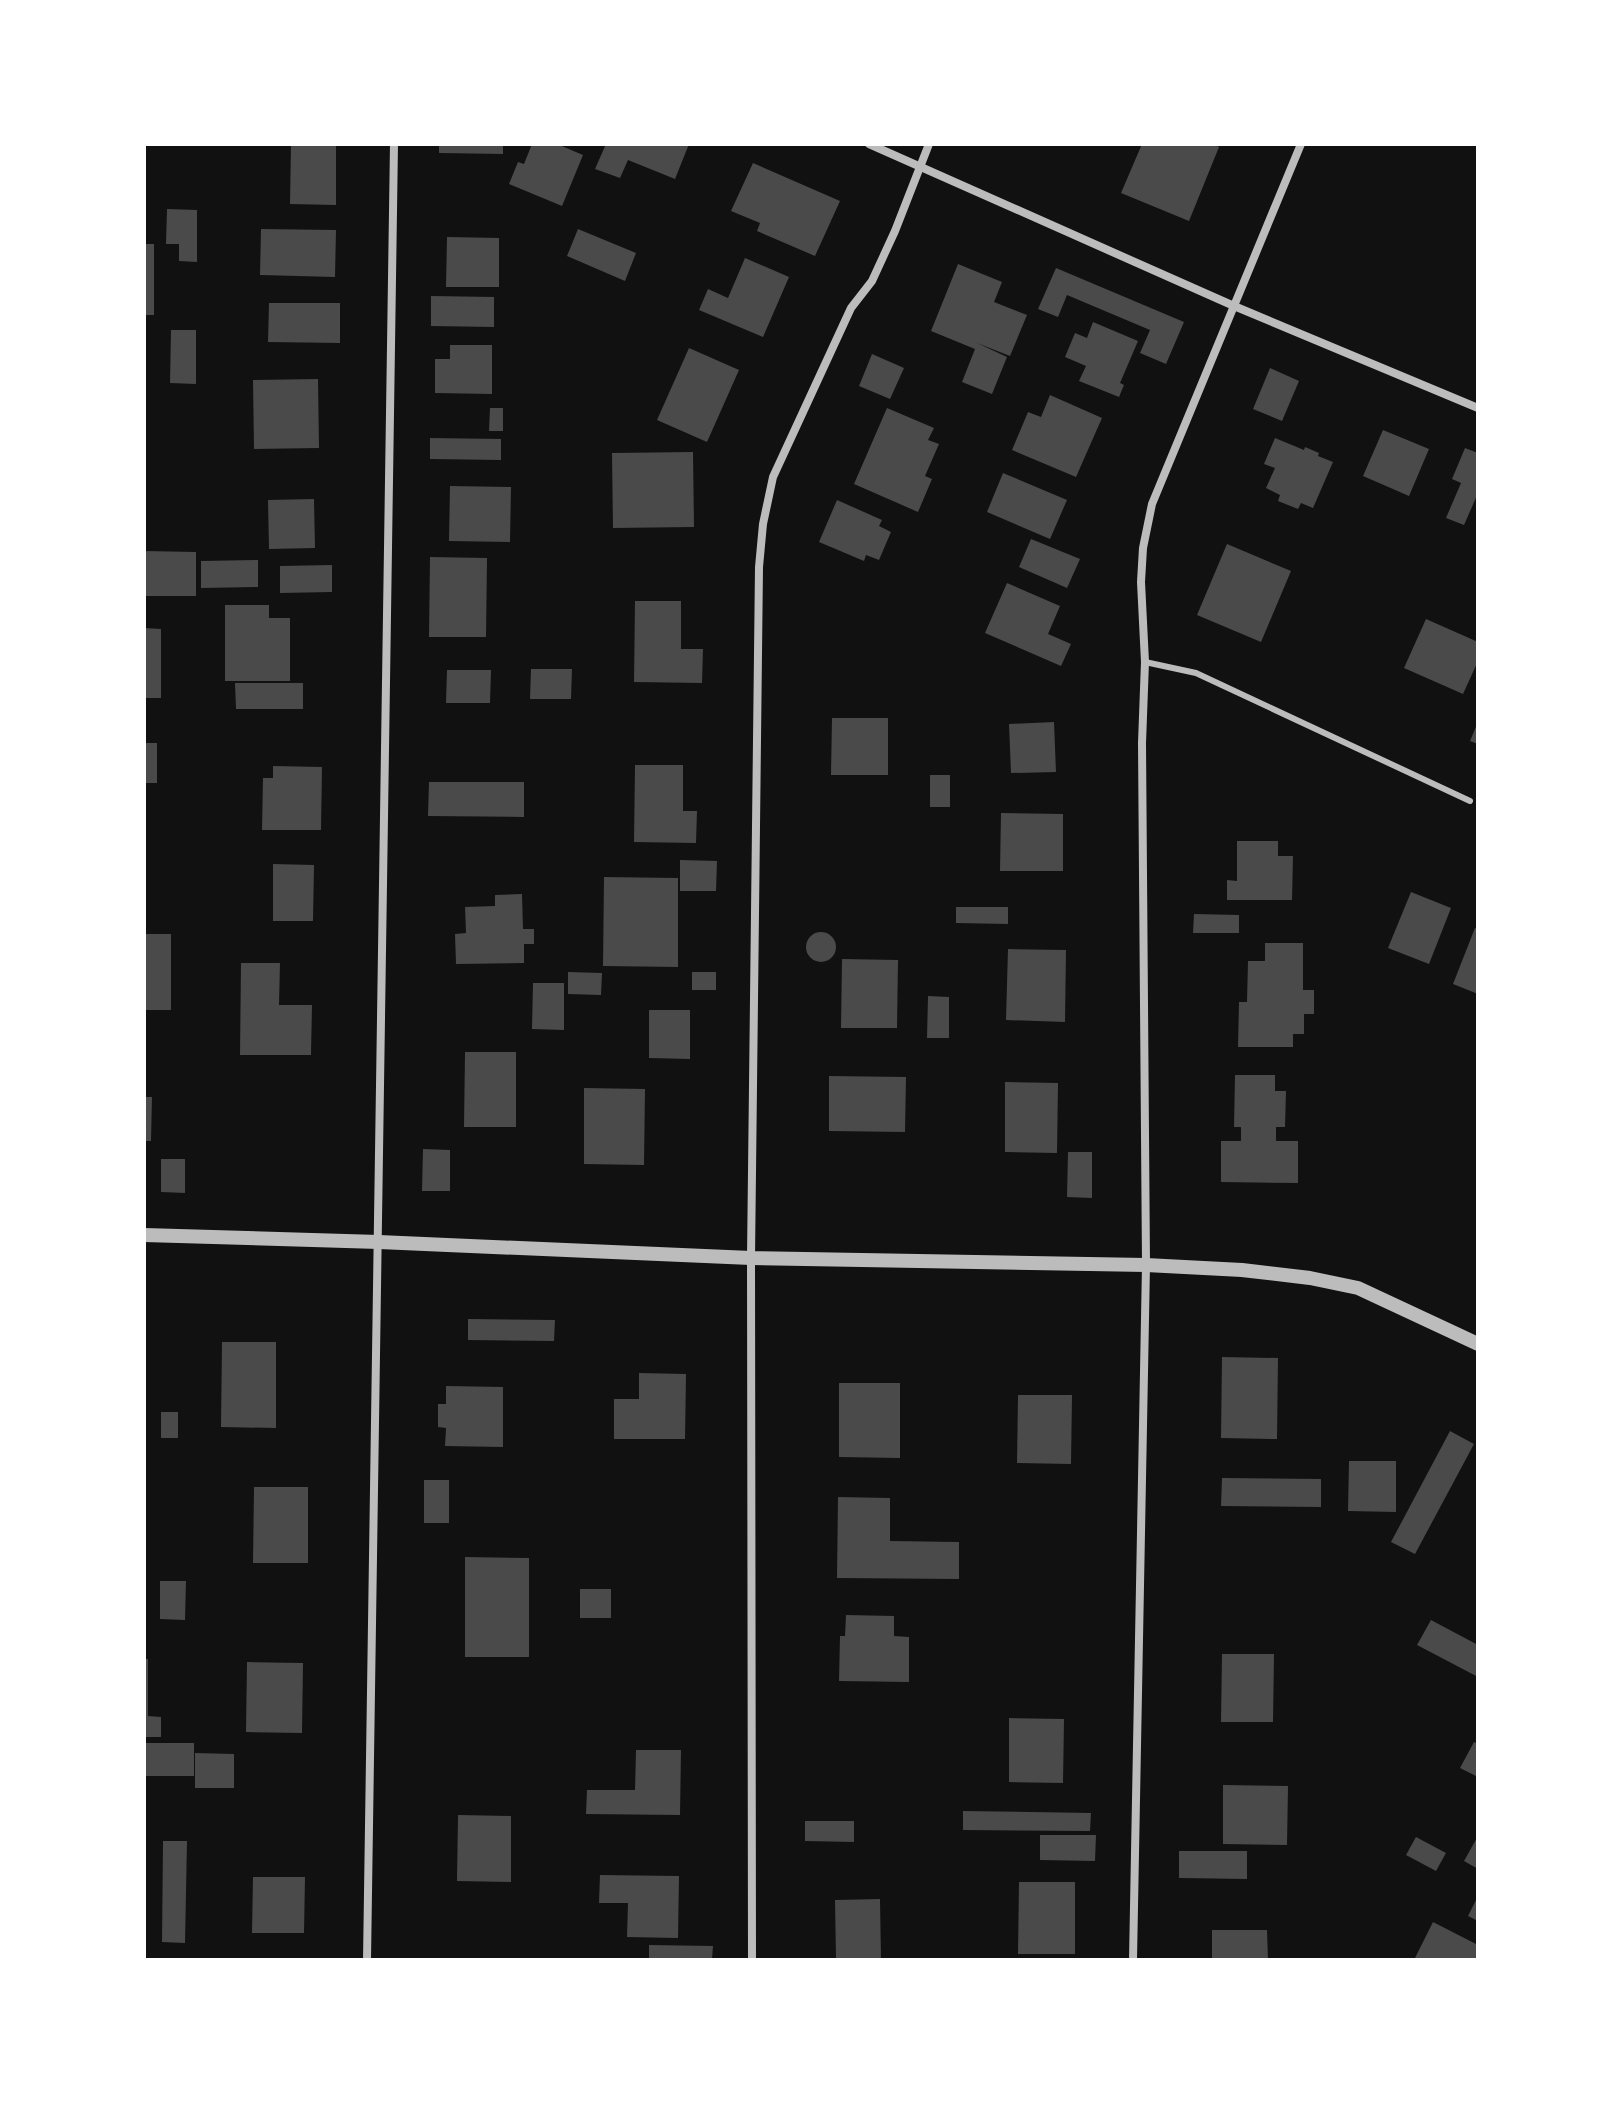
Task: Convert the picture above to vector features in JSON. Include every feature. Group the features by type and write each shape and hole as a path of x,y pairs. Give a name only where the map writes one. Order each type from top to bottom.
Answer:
{"street":[{"path":"367,1960 394,144"},
{"path":"869,144 1234,306 1478,408"},
{"path":"752,1960 751,1258 759,567 763,524 773,477 851,308 872,281 929,144"},
{"path":"1133,1960 1146,1265 1143,548 1152,504 1301,144"},
{"path":"144,1235 751,1258 1146,1265 1283,1275 1358,1288 1478,1344"}],"lane":[{"path":"1145,662 1196,673 1470,801"}],"building":[{"path":"291,144 336,145 336,205 290,204"},
{"path":"439,144 503,144 503,154 439,153"},
{"path":"532,144 557,144 583,155 562,206 509,184 518,162 524,164"},
{"path":"606,144 689,144 675,179 628,160 620,178 595,169"},
{"path":"1142,144 1213,144 1219,147 1189,221 1121,193"},
{"path":"753,163 840,201 815,256 757,231 760,223 731,211"},
{"path":"167,209 197,210 197,262 179,261 179,244 166,244"},
{"path":"261,229 336,230 335,277 260,275"},
{"path":"578,229 636,253 625,281 567,256"},
{"path":"447,237 499,238 499,287 446,287"},
{"path":"144,244 154,244 154,315 144,315"},
{"path":"745,258 789,277 763,337 699,310 708,289 728,298"},
{"path":"958,264 1002,282 994,302 1027,315 1010,356 977,343 1007,357 992,394 962,382 975,349 931,331"},
{"path":"1056,268 1184,322 1166,364 1140,353 1150,330 1067,295 1058,317 1038,309"},
{"path":"431,296 494,297 494,327 431,326"},
{"path":"269,303 340,303 340,343 268,342"},
{"path":"1093,322 1138,341 1120,383 1124,385 1119,397 1079,381 1086,366 1065,357 1075,333 1087,338"},
{"path":"171,330 196,330 196,384 170,383"},
{"path":"450,345 492,345 492,394 435,393 435,359 450,359"},
{"path":"689,348 739,370 707,442 657,420"},
{"path":"872,354 904,368 890,399 859,386"},
{"path":"1270,368 1299,381 1282,421 1253,409"},
{"path":"318,379 319,448 254,449 253,380"},
{"path":"1050,395 1102,418 1076,477 1012,450 1028,412 1041,417"},
{"path":"490,408 503,408 503,431 489,431"},
{"path":"887,408 934,428 928,440 939,444 925,476 932,479 918,512 854,484"},
{"path":"1383,430 1429,449 1409,496 1363,476"},
{"path":"430,438 501,439 501,460 430,459"},
{"path":"1275,438 1304,450 1305,447 1333,462 1313,508 1301,503 1298,509 1278,501 1280,495 1266,488 1275,468 1264,464"},
{"path":"1465,448 1478,453 1478,493 1464,525 1446,518 1461,483 1452,479"},
{"path":"693,452 694,527 613,528 612,453"},
{"path":"1003,473 1067,500 1050,539 987,512"},
{"path":"450,486 511,487 510,542 449,541"},
{"path":"314,499 315,548 269,549 268,500"},
{"path":"837,500 882,520 879,526 891,532 879,560 866,555 864,561 819,542"},
{"path":"1031,539 1080,559 1067,588 1019,567"},
{"path":"1227,544 1291,571 1261,642 1197,615"},
{"path":"144,551 196,552 196,596 144,596"},
{"path":"430,557 487,558 486,637 429,637"},
{"path":"258,560 258,587 201,588 201,561"},
{"path":"332,565 332,592 280,593 280,566"},
{"path":"1007,583 1060,606 1048,634 1071,644 1061,666 985,633"},
{"path":"635,601 681,601 681,649 703,649 702,683 634,682"},
{"path":"225,605 269,605 269,618 290,618 290,681 225,681"},
{"path":"1426,619 1478,642 1478,661 1463,694 1404,668"},
{"path":"144,628 161,629 161,698 144,698"},
{"path":"531,669 572,669 571,699 530,699"},
{"path":"447,670 491,670 490,703 446,703"},
{"path":"235,683 303,683 303,709 236,709"},
{"path":"832,718 888,718 888,775 831,775"},
{"path":"1054,722 1056,772 1011,773 1009,724"},
{"path":"1478,722 1478,744 1470,741"},
{"path":"144,743 157,743 157,783 144,783"},
{"path":"635,765 683,765 683,811 697,811 696,843 634,842"},
{"path":"273,766 322,767 321,830 262,830 263,778 273,778"},
{"path":"930,775 950,775 950,807 930,807"},
{"path":"429,782 524,782 524,817 428,816"},
{"path":"1001,813 1063,814 1063,871 1000,871"},
{"path":"1237,841 1278,841 1278,856 1293,856 1292,900 1227,900 1227,880 1237,881"},
{"path":"680,860 717,861 716,891 680,891"},
{"path":"273,864 314,865 313,921 273,921"},
{"path":"604,877 678,878 678,967 603,966"},
{"path":"1411,892 1451,908 1429,964 1388,948"},
{"path":"522,894 523,929 534,929 534,944 524,944 524,963 456,964 455,934 466,933 465,907 495,906 495,895"},
{"path":"956,907 1008,907 1008,924 956,923"},
{"path":"1194,914 1239,915 1239,933 1193,933"},
{"path":"1475,928 1478,929 1478,994 1453,984"},
{"path":"821,932 831,937 836,947 831,957 821,962 811,957 806,947 811,937"},
{"path":"144,934 171,934 171,1010 144,1010"},
{"path":"1265,943 1303,943 1303,990 1314,990 1314,1014 1304,1014 1304,1034 1293,1034 1293,1047 1238,1047 1239,1002 1247,1002 1248,961 1265,961"},
{"path":"1008,949 1066,950 1065,1022 1006,1020"},
{"path":"842,959 898,960 897,1028 841,1028"},
{"path":"241,963 280,963 279,1005 312,1005 311,1055 240,1055"},
{"path":"568,972 602,973 601,995 568,994"},
{"path":"692,972 716,972 716,990 692,990"},
{"path":"533,983 564,983 564,1030 532,1029"},
{"path":"928,996 949,997 949,1038 927,1038"},
{"path":"649,1010 690,1010 690,1059 649,1058"},
{"path":"465,1052 516,1052 516,1127 464,1127"},
{"path":"1235,1075 1275,1075 1275,1091 1286,1091 1285,1127 1276,1127 1276,1141 1298,1141 1298,1183 1221,1182 1221,1141 1241,1141 1241,1127 1234,1127"},
{"path":"829,1076 906,1077 905,1132 829,1131"},
{"path":"1005,1082 1058,1083 1057,1153 1005,1152"},
{"path":"584,1088 645,1089 644,1165 584,1164"},
{"path":"144,1097 152,1097 151,1141 144,1141"},
{"path":"423,1149 450,1150 450,1191 422,1191"},
{"path":"1068,1152 1092,1152 1092,1198 1067,1197"},
{"path":"161,1159 185,1159 185,1193 161,1192"},
{"path":"468,1319 555,1320 554,1341 468,1340"},
{"path":"222,1342 276,1342 276,1428 221,1427"},
{"path":"1222,1357 1278,1358 1277,1439 1221,1438"},
{"path":"639,1373 686,1374 685,1439 614,1439 614,1399 639,1399"},
{"path":"839,1383 900,1383 900,1458 839,1457"},
{"path":"446,1386 503,1387 503,1447 445,1446 446,1428 438,1427 438,1404 446,1404"},
{"path":"1018,1395 1072,1395 1071,1464 1017,1463"},
{"path":"161,1412 178,1412 178,1438 161,1438"},
{"path":"1450,1431 1474,1444 1415,1554 1391,1542"},
{"path":"1349,1461 1396,1461 1396,1512 1348,1511"},
{"path":"1222,1478 1321,1479 1321,1507 1221,1506"},
{"path":"424,1480 449,1480 449,1523 424,1523"},
{"path":"254,1487 308,1487 308,1563 253,1563"},
{"path":"838,1497 890,1498 890,1541 959,1542 959,1579 837,1578"},
{"path":"465,1557 529,1558 529,1657 465,1657"},
{"path":"160,1581 186,1581 185,1620 160,1619"},
{"path":"580,1589 611,1589 611,1618 580,1618"},
{"path":"846,1615 894,1616 894,1636 909,1637 909,1682 839,1681 840,1636 845,1636"},
{"path":"1431,1620 1478,1645 1478,1677 1417,1645"},
{"path":"1222,1654 1274,1654 1273,1722 1221,1722"},
{"path":"144,1659 148,1659 148,1716 161,1717 161,1737 144,1737"},
{"path":"247,1662 303,1663 302,1733 246,1732"},
{"path":"1009,1718 1064,1719 1063,1783 1009,1782"},
{"path":"1474,1742 1478,1744 1478,1777 1460,1768"},
{"path":"146,1743 194,1743 194,1776 146,1776"},
{"path":"636,1750 681,1750 680,1815 586,1814 587,1790 635,1790"},
{"path":"195,1753 234,1754 234,1788 195,1788"},
{"path":"1223,1785 1288,1786 1287,1845 1223,1844"},
{"path":"963,1811 1091,1813 1090,1831 963,1830"},
{"path":"458,1815 511,1816 511,1882 457,1881"},
{"path":"805,1821 854,1821 854,1842 805,1841"},
{"path":"1040,1835 1096,1835 1095,1861 1040,1860"},
{"path":"1478,1836 1478,1869 1464,1861"},
{"path":"1416,1837 1446,1853 1436,1871 1406,1855"},
{"path":"163,1841 187,1841 185,1943 162,1942"},
{"path":"1179,1851 1247,1851 1247,1879 1179,1878"},
{"path":"600,1875 679,1876 678,1938 627,1937 628,1903 599,1903"},
{"path":"253,1877 305,1877 304,1933 252,1933"},
{"path":"1019,1882 1075,1882 1075,1954 1018,1954"},
{"path":"1478,1896 1478,1921 1468,1916"},
{"path":"880,1899 881,1960 836,1960 835,1900"},
{"path":"1433,1922 1478,1945 1478,1960 1414,1960"},
{"path":"1212,1930 1267,1930 1268,1960 1212,1960"},
{"path":"649,1945 713,1946 712,1960 649,1960"}]}
